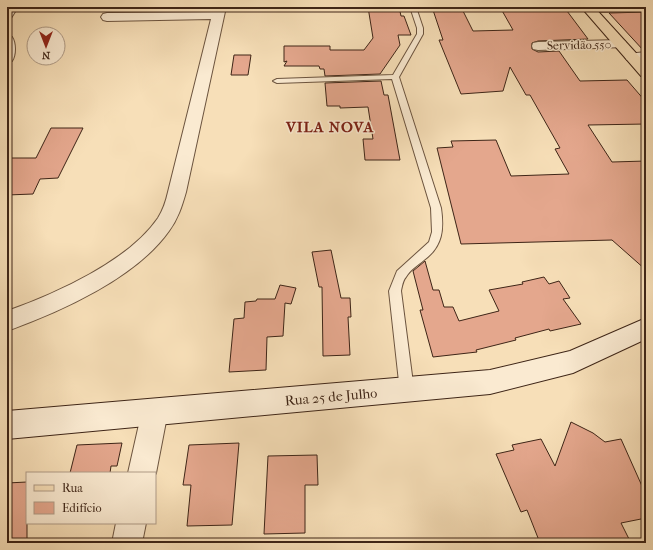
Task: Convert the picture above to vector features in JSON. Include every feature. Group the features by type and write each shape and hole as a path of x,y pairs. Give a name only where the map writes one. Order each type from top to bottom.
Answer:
{"main road":[{"path":"589,9 646,73"},
{"path":"632,57 646,56"},
{"name":"Rua 25 de Julho","path":"7,426 407,391 490,382 573,362 646,328"}],"street":[{"path":"7,15 12,7"},
{"path":"7,321 60,299 100,278 133,256 161,228 172,209 194,128 219,11 107,17"},
{"path":"7,40 7,58"},
{"name":"Servidão 550","path":"538,46 620,44"},
{"path":"142,472 155,412"},
{"path":"127,543 131,524"}],"lane":[{"path":"407,391 395,291 401,275 430,252 437,239 438,221 436,208 395,78 420,34 420,28 414,7"},
{"path":"589,9 646,9"},
{"path":"277,81 395,78"}],"building":[{"path":"368,7 399,7 401,16 404,16 411,35 398,35 400,45 380,74 325,76 324,69 320,69 319,66 284,66 287,61 284,62 284,46 330,46 330,50 364,50 373,38"},
{"path":"432,7 461,7 473,31 513,30 500,7 564,7 588,39 538,41 532,43 532,49 538,52 559,51 580,81 627,80 646,102 646,124 588,125 612,162 646,161 646,270 612,240 461,244 437,148 453,147 451,141 496,140 511,176 569,174 555,149 560,148 530,95 526,95 510,67 503,91 461,94 439,40 443,40"},
{"path":"646,12 646,51 644,51 609,13"},
{"path":"234,55 251,55 248,75 231,75"},
{"path":"381,81 384,95 388,95 400,160 365,160 363,139 373,139 368,107 340,108 340,106 327,106 325,83"},
{"path":"51,128 83,128 58,178 40,179 33,194 7,195 7,158 36,158"},
{"path":"331,250 341,298 350,298 351,317 348,317 350,355 323,356 322,287 319,287 312,252"},
{"path":"425,261 433,290 439,290 444,307 453,307 459,321 499,311 489,290 523,284 522,282 544,277 549,284 559,281 570,298 563,299 581,324 550,331 549,329 515,338 516,340 476,350 477,352 433,357 420,310 423,310 413,271"},
{"path":"280,285 296,288 291,304 285,303 283,336 267,337 266,370 229,372 234,319 244,318 245,302 256,301 257,299 275,299"},
{"path":"571,422 593,433 605,442 621,439 646,495 646,518 621,523 631,543 540,543 527,510 521,512 496,454 514,450 512,445 541,439 555,466"},
{"path":"122,443 117,466 111,466 110,472 70,472 77,445"},
{"path":"239,443 232,525 187,526 191,485 183,485 189,445"},
{"path":"317,455 318,485 305,485 305,533 264,534 268,456"},
{"path":"26,482 27,543 7,543 7,483"}],"district":[{"name":"VILA NOVA","path":"330,127"}]}
